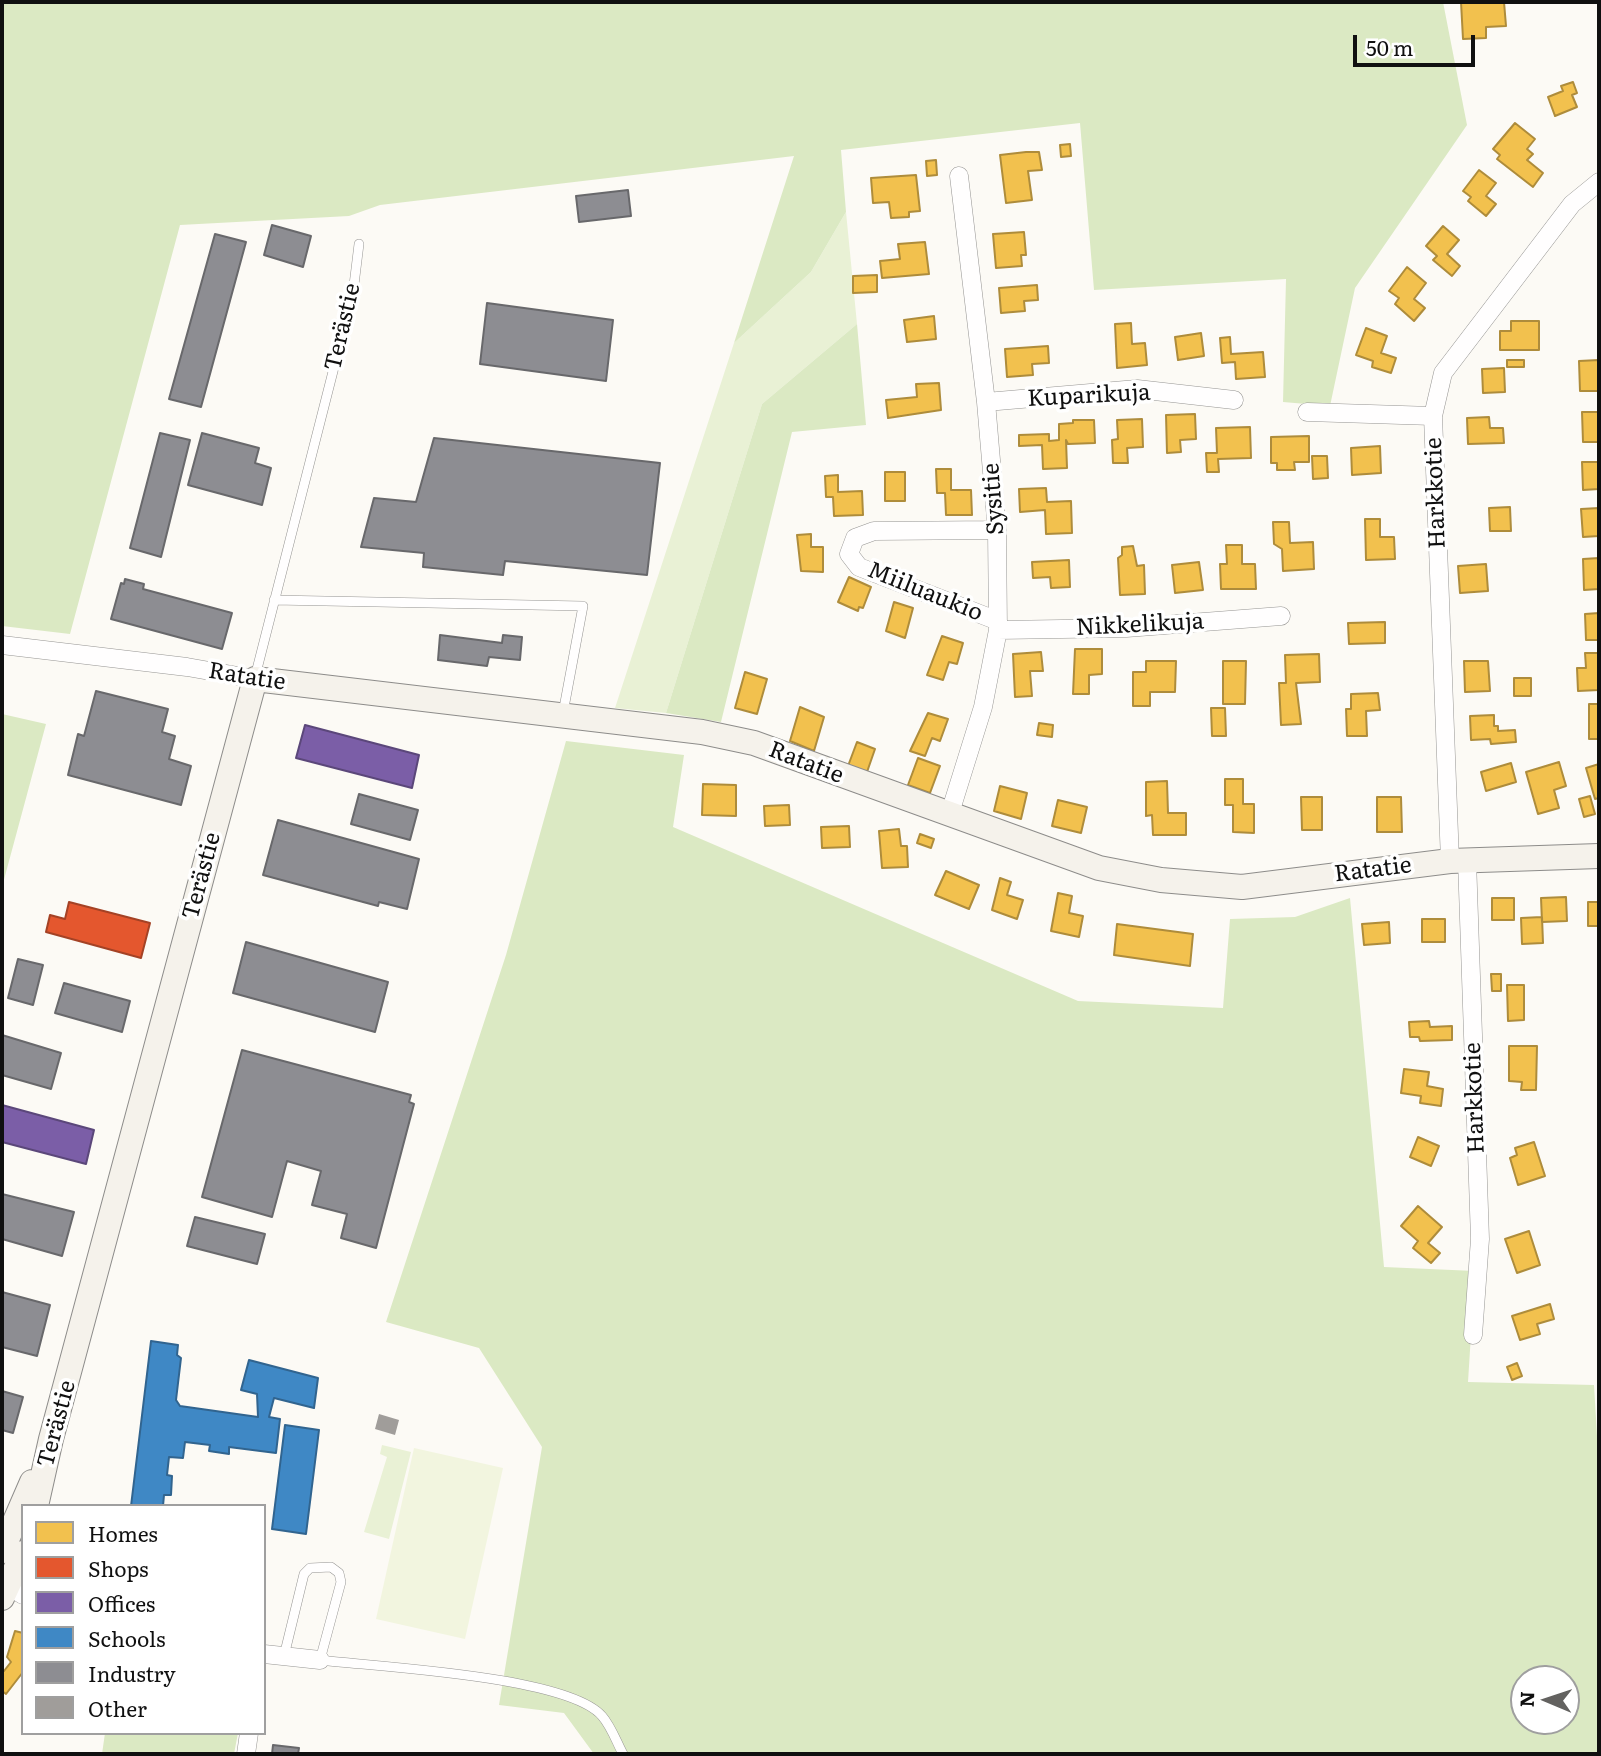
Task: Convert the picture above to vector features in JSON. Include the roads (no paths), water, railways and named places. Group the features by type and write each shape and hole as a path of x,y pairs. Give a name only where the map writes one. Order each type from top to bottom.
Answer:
{"street":[{"name":"Sysitie","path":"948,816 983,707 998,626 997,530 986,402 959,176"},
{"name":"Harkkotie","path":"1472,1335 1480,1239 1433,416 1443,373 1572,204 1599,182"},
{"name":"Kuparikuja","path":"986,402 1137,389 1234,400"},
{"path":"1307,412 1433,416"},
{"name":"Miiluaukio","path":"997,530 874,531 855,538 849,554 859,567 998,626"},
{"name":"Nikkelikuja","path":"998,626 1126,628 1281,616"},
{"name":"Ratatie","path":"2,645 187,667 255,679 702,732 754,743 948,816 1099,868 1200,885 1242,887 1458,860 1599,856"},
{"name":"Terästie","path":"36,1504 51,1439 255,679"},
{"path":"23,1504 51,1439"},
{"path":"2,1551 21,1508"},
{"path":"9,1591 21,1558"},
{"path":"266,1654 320,1660"},
{"path":"246,1754 249,1735"}],"lane":[{"name":"Terästie","path":"255,679 352,293 359,244"},
{"path":"274,600 583,606 562,715"},
{"path":"284,1656 304,1574 319,1566 339,1573 341,1582 320,1660 524,1684 566,1694 602,1716 623,1754"}]}
